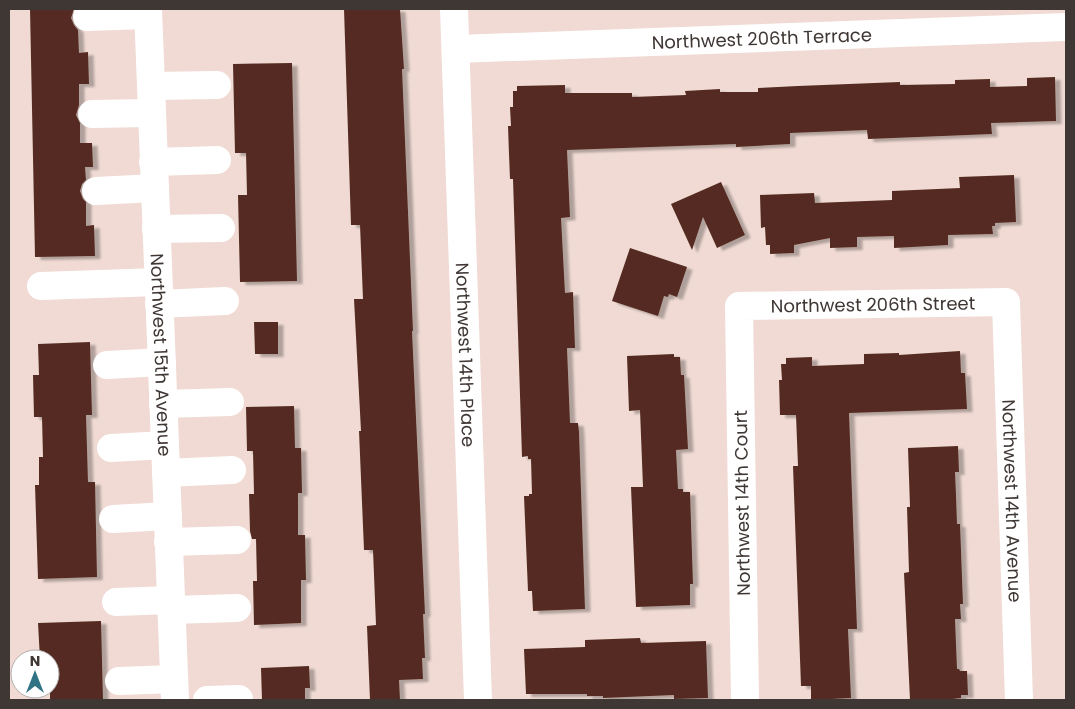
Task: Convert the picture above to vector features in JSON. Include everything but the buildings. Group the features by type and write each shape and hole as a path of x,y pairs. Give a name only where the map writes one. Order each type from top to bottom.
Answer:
{"street":[{"name":"Northwest 14th Place","path":"454,9 457,49 478,700"},
{"path":"87,17 148,12"},
{"name":"Northwest 15th Avenue","path":"148,12 174,690"},
{"name":"Northwest 206th Terrace","path":"457,49 1066,27"},
{"path":"151,86 218,85"},
{"path":"92,114 152,113"},
{"path":"96,191 217,160"},
{"path":"156,229 221,228"},
{"path":"41,286 159,293 225,301"},
{"name":"Northwest 206th Street","path":"739,306 1006,302"},
{"name":"Northwest 14th Avenue","path":"1006,302 1019,700"},
{"name":"Northwest 14th Court","path":"739,306 745,700"},
{"path":"107,365 162,362"},
{"path":"163,404 230,402"},
{"path":"110,448 165,445"},
{"path":"166,473 232,470"},
{"path":"113,519 168,530 237,540"},
{"path":"116,602 237,608"},
{"path":"119,681 174,690"},
{"path":"208,700 239,699"}]}
